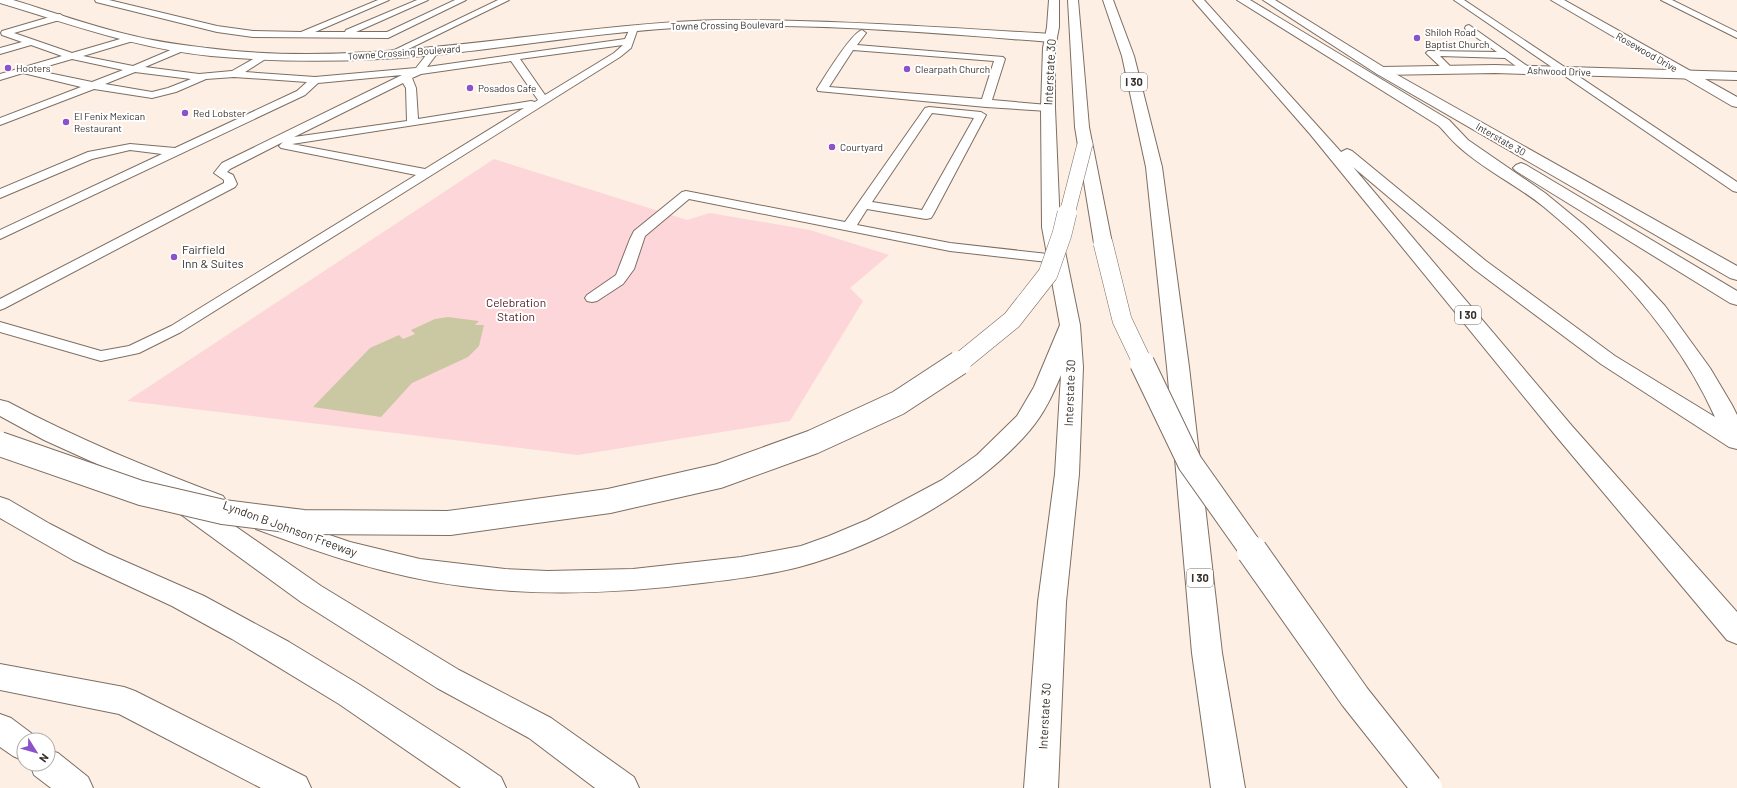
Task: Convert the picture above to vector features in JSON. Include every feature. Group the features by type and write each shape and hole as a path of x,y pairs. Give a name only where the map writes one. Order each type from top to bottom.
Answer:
{"main road":[{"name":"Interstate 30","path":"1041,788 1052,602 1067,474 1072,367 1070,325 1051,227 1048,108 1050,43 1054,26 1054,0"},
{"path":"1073,0 1082,127 1103,243 1122,320 1190,463 1355,697 1427,788"},
{"name":"I 30","path":"1108,0 1128,56 1154,167 1178,367 1207,653 1228,788"},
{"name":"I 30","path":"1198,0 1301,115 1569,437 1737,632"},
{"path":"1242,0 1444,123 1576,200 1737,299"},
{"name":"Interstate 30","path":"1268,0 1381,71 1737,274"},
{"name":"Rosewood Drive","path":"1556,0 1737,103"},
{"name":"Towne Crossing Boulevard","path":"3,2 130,39 180,49 264,56 325,57 434,52 634,28 745,23 881,26 1050,43"},
{"name":"Towne Crossing Boulevard","path":"812,25 862,33 1050,43"},
{"name":"Ashwood Drive","path":"1381,71 1448,69 1527,70 1737,76"},
{"path":"1301,115 1480,265 1608,360 1737,440"},
{"path":"1444,123 1463,142 1550,204 1619,268 1661,314 1695,360 1726,414 1737,440"},
{"path":"0,444 141,493 223,512 303,522 449,523 609,501 719,476 813,442 898,403 957,365 1012,320 1048,274 1062,234 1086,144"},
{"name":"Lyndon B Johnson Freeway","path":"0,407 20,418 144,475 313,540 379,560 449,574 523,580 603,581 675,577 748,566 811,553 877,528 940,494 988,460 1024,422 1045,387 1070,325"},
{"path":"144,475 311,594 448,679 540,728 622,788"},
{"path":"0,506 29,525 112,567 204,609 298,662 410,732 489,788"},
{"path":"0,677 124,701 294,788"},
{"path":"0,728 16,740"},
{"path":"56,772 76,788"}],"lane":[{"path":"99,0 217,29 253,34 301,36 432,34"},
{"path":"301,36 385,0"},
{"path":"341,35 424,0"},
{"path":"388,35 462,0"},
{"path":"389,55 506,0"},
{"path":"1458,0 1737,188"},
{"path":"1665,0 1737,35"},
{"path":"2,32 60,18"},
{"path":"0,327 101,356 133,350 176,329 617,55 626,48 634,28"},
{"path":"1469,28 1507,54 1527,70"},
{"path":"1725,30 1737,30"},
{"path":"2,32 71,56 134,69 206,76 234,74 315,80 418,71 630,41"},
{"path":"862,33 850,47 822,89 986,104 1048,108"},
{"path":"0,77 130,39"},
{"path":"0,51 32,42"},
{"path":"850,47 1000,59 986,104"},
{"path":"0,122 94,86 180,49"},
{"path":"0,305 231,184 229,178 220,173 226,166 418,71 434,52"},
{"path":"1448,69 1431,53 1507,54"},
{"path":"234,74 264,56"},
{"path":"514,58 542,102"},
{"path":"22,70 70,82 152,95 172,90 206,76"},
{"path":"406,77 411,88 413,123"},
{"path":"0,235 301,93 315,80"},
{"path":"272,144 542,102"},
{"path":"848,228 929,110 981,115 926,215 864,205"},
{"path":"272,144 426,173"},
{"path":"0,194 88,156 130,147 177,152"},
{"path":"592,298 622,277 630,258 634,242 639,234 686,196 950,247 1057,259"}],"green space":[{"name":"Celebration Station","path":"494,159 687,220 710,213 810,230 889,255 850,288 863,301 790,421 578,455 127,401"}],"shaded area":[{"path":"448,317 479,321 475,325 484,325 479,346 468,357 412,383 381,417 313,407 370,348 399,335 403,339 415,334 411,330 435,319"}],"place":[{"name":"Shiloh Road Baptist Church","path":"1417,38"},
{"name":"Hooters","path":"8,68"},
{"name":"Clearpath Church","path":"907,69"},
{"name":"Posados Cafe","path":"470,88"},
{"name":"Red Lobster","path":"185,113"},
{"name":"El Fenix Mexican Restaurant","path":"66,122"},
{"name":"Courtyard","path":"832,147"},
{"name":"Fairfield Inn & Suites","path":"174,257"}]}
